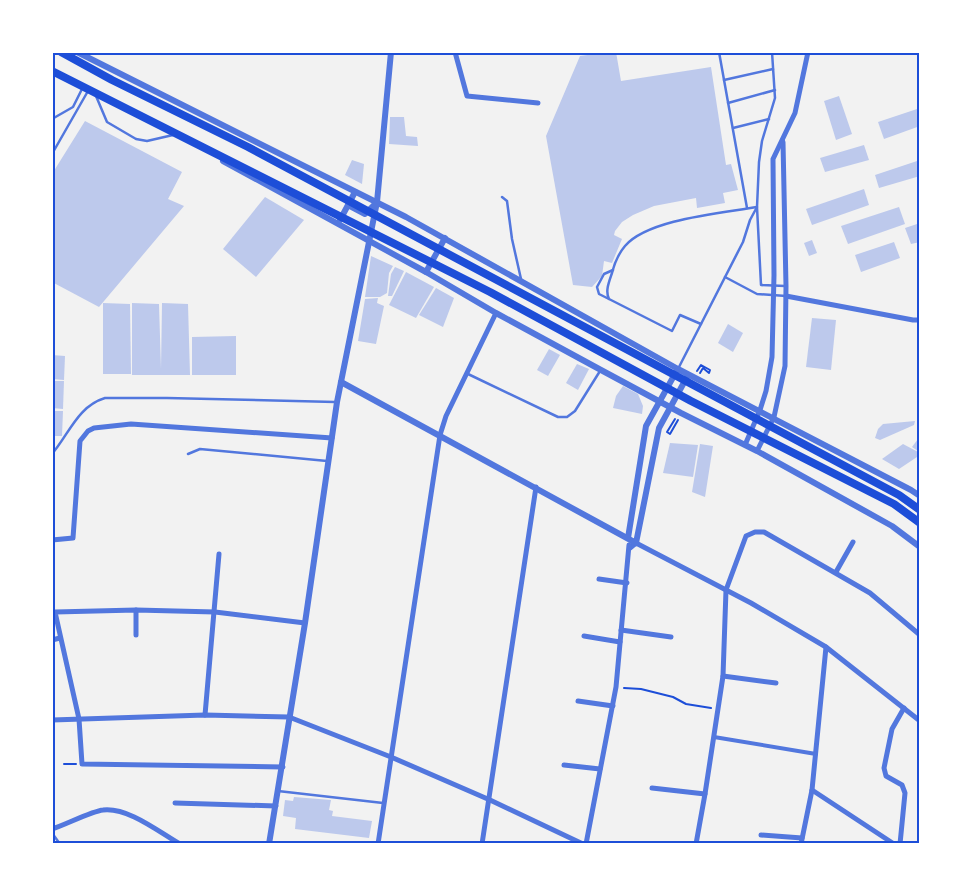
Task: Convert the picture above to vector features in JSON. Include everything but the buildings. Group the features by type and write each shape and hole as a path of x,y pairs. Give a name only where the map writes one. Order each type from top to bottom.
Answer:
{"main road":[{"path":"61,52 112,80 257,152 899,495 920,510"},
{"path":"52,72 490,292 683,397 894,504 920,523"}],"street":[{"path":"77,52 377,202 521,280 678,369 774,417 920,496"},
{"path":"269,844 283,767 337,402 377,202 391,52"},
{"path":"455,52 467,96 538,103"},
{"path":"745,445 766,391 772,357 774,294 773,159 795,113 808,52"},
{"path":"52,72 175,135 338,223 496,313 659,402 757,451 892,526 920,547"},
{"path":"757,451 774,417 784,366 786,286 783,140"},
{"path":"338,223 355,192"},
{"path":"348,205 364,214 377,202"},
{"path":"426,272 445,238"},
{"path":"786,298 920,320"},
{"path":"378,844 440,435 446,416 496,313"},
{"path":"52,720 206,715 289,717 391,757 585,844 616,687 630,548 628,538 646,426 678,369"},
{"path":"630,548 636,542 659,428 688,374"},
{"path":"341,382 752,603 826,647 920,721"},
{"path":"52,540 72,538 80,441 88,431 94,428 131,424 332,438"},
{"path":"482,844 536,487"},
{"path":"696,844 706,794 723,676 726,590 746,536 755,532 764,532 836,572 870,593 920,635"},
{"path":"836,572 853,542"},
{"path":"206,715 219,554"},
{"path":"599,578 627,582"},
{"path":"283,767 82,764 79,719 55,612 136,610 215,612 305,622"},
{"path":"136,610 136,635"},
{"path":"621,630 671,637"},
{"path":"584,636 620,642"},
{"path":"52,640 60,638"},
{"path":"762,835 801,841 812,790 826,647"},
{"path":"723,676 776,683"},
{"path":"578,701 613,706"},
{"path":"900,844 905,793 902,785 886,776 884,768 892,729 904,708"},
{"path":"714,738 816,754"},
{"path":"564,765 600,770"},
{"path":"652,788 706,794"},
{"path":"812,790 894,844"},
{"path":"175,803 276,806"},
{"path":"52,831 102,810 113,810 126,813 180,844"}],"lane":[{"path":"719,52 747,209"},
{"path":"772,52 775,98 762,141 759,162 757,207 761,285 786,286"},
{"path":"724,80 773,69"},
{"path":"52,118 73,107 85,89"},
{"path":"52,154 85,89"},
{"path":"728,103 775,90"},
{"path":"96,95 107,122 136,139 147,141 175,135"},
{"path":"733,128 769,119"},
{"path":"502,197 507,201 512,239 521,280"},
{"path":"609,299 606,294 613,270 625,246 644,232 671,223 757,207"},
{"path":"678,369 743,242 750,220 757,207"},
{"path":"613,270 604,274 597,287 599,294 672,331 680,315 701,324"},
{"path":"725,277 757,294 774,294 786,298"},
{"path":"468,374 558,417 568,417 575,411 601,370"},
{"path":"52,454 79,416 95,401 105,398 337,402"},
{"path":"188,454 200,450 329,461"},
{"path":"278,791 383,803"},
{"path":"52,831 60,844"}],"path":[{"path":"701,365 710,370 709,372 703,368"},
{"path":"671,426 668,432 670,434 674,427"},
{"path":"616,687 641,689 672,697 686,704 718,710"},
{"path":"64,764 82,764"}]}
